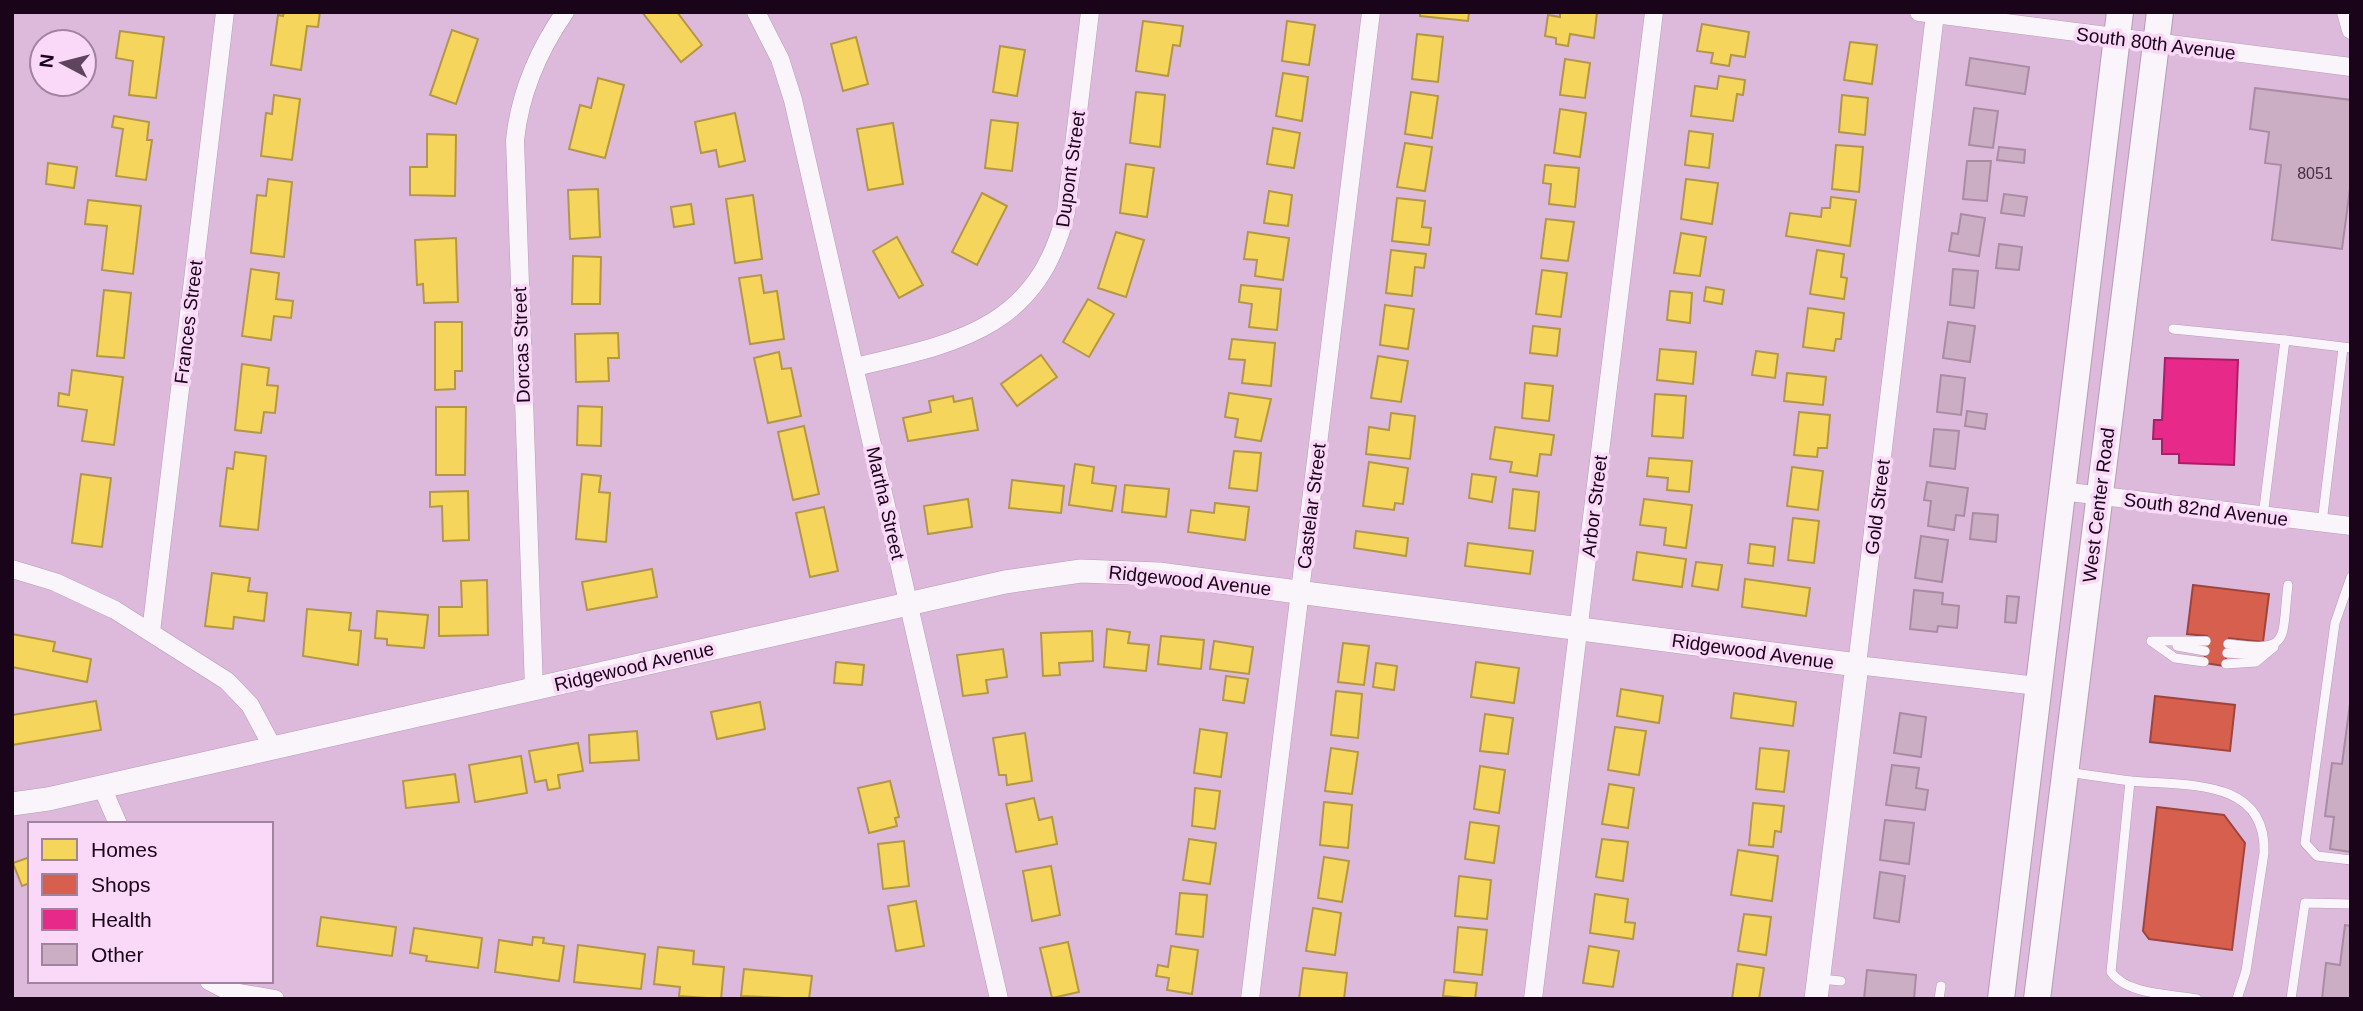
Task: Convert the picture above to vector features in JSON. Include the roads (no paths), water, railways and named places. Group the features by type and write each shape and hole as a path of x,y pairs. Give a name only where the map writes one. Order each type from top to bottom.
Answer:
{"main road":[{"name":"West Center Road","path":"2001,999 2120,12"},
{"name":"West Center Road","path":"2039,993 2160,12"},
{"name":"Ridgewood Avenue","path":"12,804 102,787 908,602 1048,574 1081,571 1159,574 1857,665"},
{"name":"Gold Street","path":"1825,986 1857,665"}],"street":[{"name":"Frances Street","path":"151,632 225,12"},
{"name":"Dorcas Street","path":"534,689 514,140 525,88 538,56 565,12"},
{"name":"Martha Street","path":"756,12 780,59 793,100 999,999"},
{"name":"Dupont Street","path":"855,367 961,339 1009,311 1037,281 1059,239 1066,212 1090,12"},
{"name":"Castelar Street","path":"1250,999 1371,12"},
{"name":"Arbor Street","path":"1533,999 1654,12"},
{"path":"2346,12 2351,30"},
{"name":"South 80th Avenue","path":"1927,13 2351,67"},
{"name":"Gold Street","path":"1857,665 1927,13"},
{"name":"South 82nd Avenue","path":"2061,491 2351,526"},
{"path":"12,569 84,594 151,632 227,681 250,705 273,748"},
{"name":"Ridgewood Avenue","path":"1857,665 2037,686"},
{"path":"102,787 117,822"},
{"path":"213,983 228,991 275,999"}],"lane":[{"path":"2173,329 2347,348 2322,523"},
{"path":"2263,516 2285,340"},
{"path":"2351,578 2335,623 2305,843 2317,856 2351,860"},
{"path":"2226,664 2256,662 2265,657 2276,644 2288,585"},
{"path":"2204,662 2175,658 2151,642 2206,646"},
{"path":"2227,649 2276,644"},
{"path":"2065,772 2221,790 2240,798 2260,821 2264,835 2264,853 2246,971 2237,999"},
{"path":"2130,781 2111,972 2116,980 2134,988 2197,999"},
{"path":"2291,999 2305,903 2351,904"},
{"path":"1939,999 1941,986"}]}
